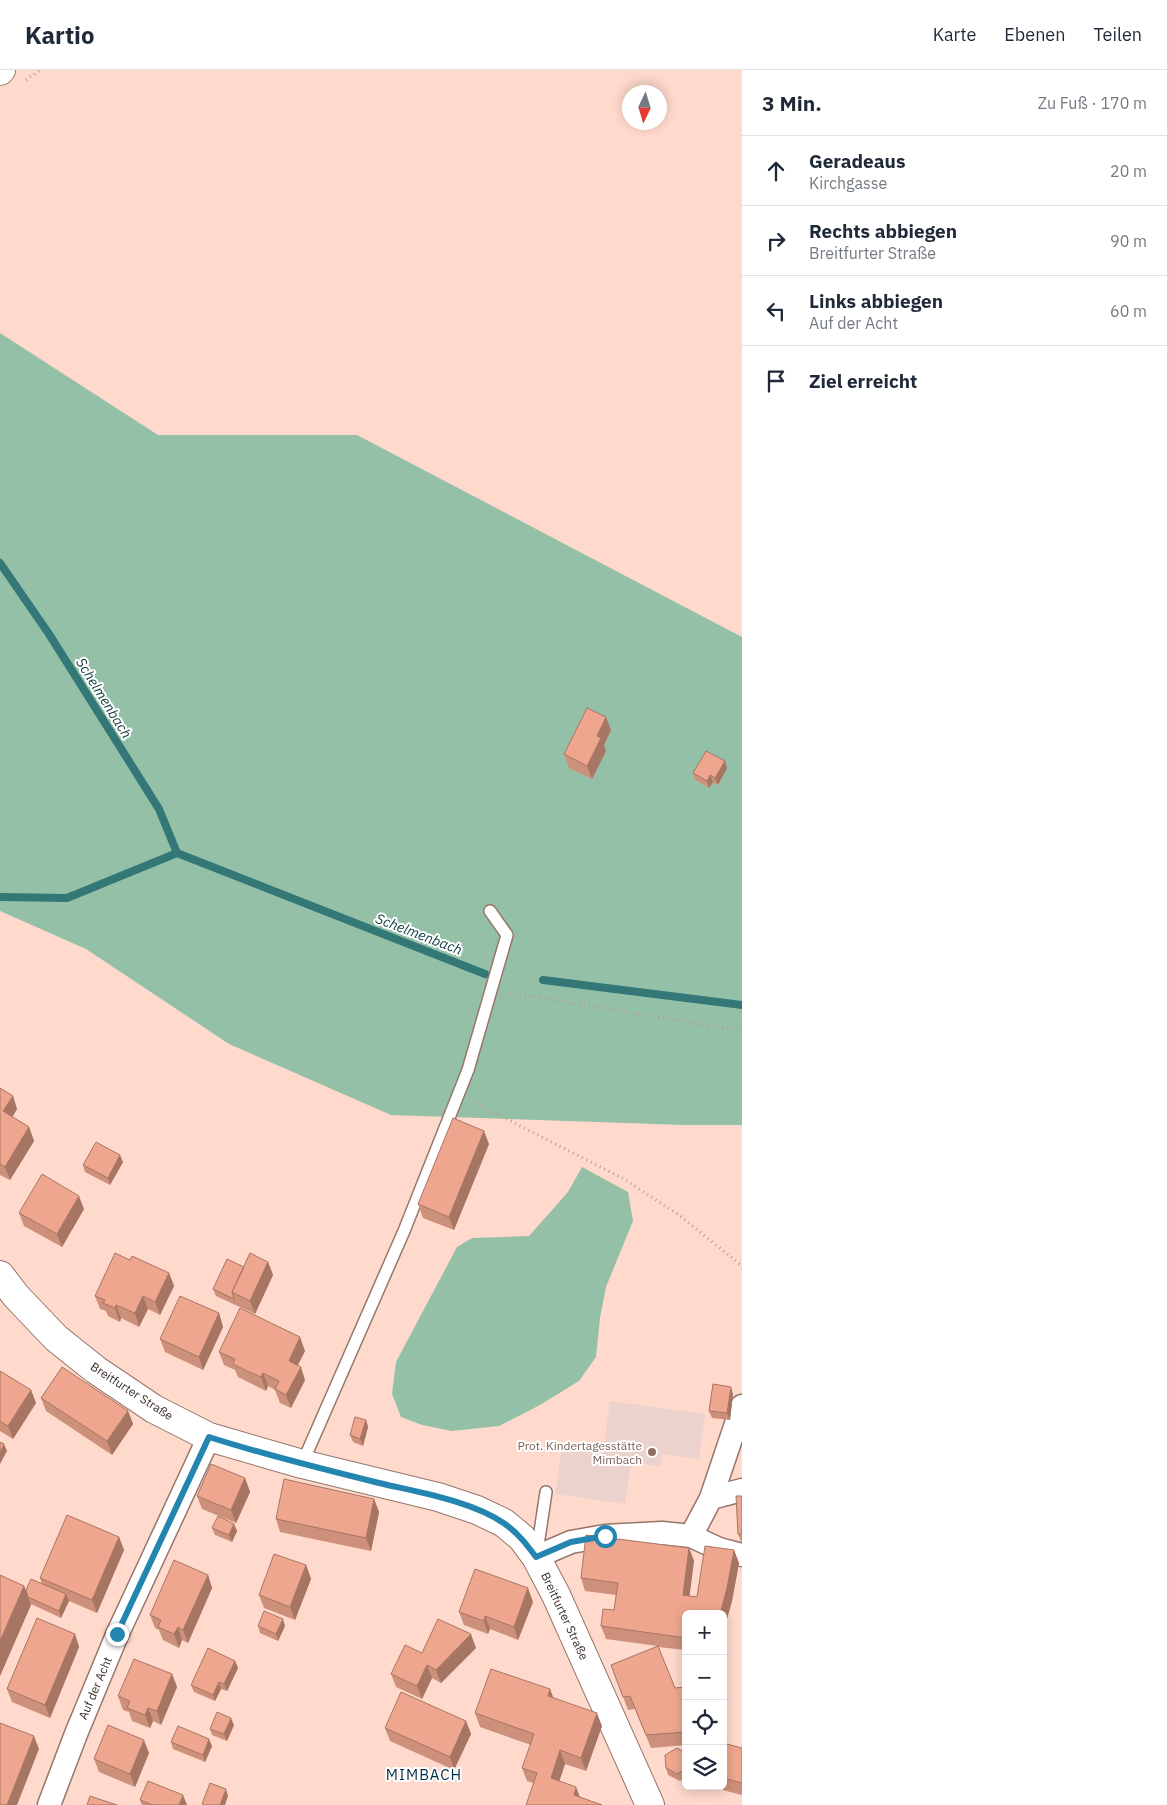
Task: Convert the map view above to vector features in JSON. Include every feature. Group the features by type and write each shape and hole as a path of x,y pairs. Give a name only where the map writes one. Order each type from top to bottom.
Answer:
{"main road":[{"name":"Breitfurter Straße","path":"0,1275 16,1296 56,1338 96,1370 154,1408 209,1437 302,1464 438,1497 477,1510 504,1523 522,1538 536,1557 568,1620 650,1805"}],"street":[{"path":"691,1536 711,1498 742,1406"},
{"name":"Auf der Acht","path":"49,1805 117,1634 209,1437"},
{"path":"711,1498 742,1490"},
{"path":"536,1557 571,1542 605,1536 662,1533 691,1536 719,1549 742,1555"}],"lane":[{"path":"302,1464 404,1231 468,1070 507,935 490,911"},
{"path":"536,1557 546,1492"}],"path":[{"path":"492,990 742,1031"},
{"path":"459,1095 624,1179 679,1215 742,1266"}],"shaded area":[{"name":"Prot. Kindertagesstätte Mimbach","path":"610,1401 705,1414 699,1459 662,1454 660,1466 631,1462 625,1504 555,1494 562,1449 603,1454"}],"green space":[{"path":"0,333 158,435 357,435 742,637 742,1125 684,1125 391,1115 229,1044 86,949 0,911"},
{"path":"582,1167 628,1192 633,1221 606,1287 600,1318 596,1357 579,1381 540,1405 499,1426 452,1431 422,1425 401,1417 392,1394 396,1362 457,1247 472,1238 529,1236 568,1192"}],"building":[{"path":"587,708 606,717 597,736 601,738 587,766 564,754"},
{"path":"706,751 725,761 715,778 710,775 707,781 693,773"},
{"path":"0,1088 13,1096 3,1111 29,1127 5,1167 0,1164"},
{"path":"453,1118 484,1131 449,1217 418,1204"},
{"path":"96,1142 120,1155 108,1178 83,1165"},
{"path":"42,1174 79,1196 57,1234 19,1213"},
{"path":"115,1253 130,1260 132,1256 169,1273 155,1302 143,1296 135,1313 116,1305 115,1308 103,1303 105,1300 95,1296"},
{"path":"250,1253 268,1262 250,1301 232,1292"},
{"path":"227,1259 244,1267 232,1292 234,1299 213,1289"},
{"path":"180,1296 219,1313 199,1357 160,1339"},
{"path":"240,1308 300,1337 289,1361 301,1367 286,1395 275,1389 279,1381 263,1373 261,1377 247,1371 233,1364 235,1359 219,1352"},
{"path":"62,1367 128,1411 107,1441 41,1398"},
{"path":"0,1371 31,1390 8,1426 0,1421"},
{"path":"713,1384 731,1387 727,1413 709,1411"},
{"path":"355,1417 366,1420 360,1439 350,1435"},
{"path":"0,1442 4,1444 0,1453"},
{"path":"211,1464 245,1478 231,1510 197,1496"},
{"path":"284,1479 374,1499 366,1538 276,1519"},
{"path":"736,1496 742,1496 742,1534 738,1534"},
{"path":"67,1515 119,1537 92,1600 40,1578"},
{"path":"218,1516 234,1524 229,1535 212,1528"},
{"path":"586,1535 689,1548 683,1595 697,1597 705,1546 734,1550 721,1610 682,1610 682,1637 601,1626 603,1609 614,1610 618,1583 581,1578"},
{"path":"274,1554 306,1565 290,1607 259,1595"},
{"path":"174,1560 208,1575 183,1630 178,1627 174,1634 158,1627 161,1620 150,1615"},
{"path":"475,1569 528,1588 514,1627 485,1616 484,1621 459,1612"},
{"path":"0,1575 24,1586 0,1641"},
{"path":"31,1579 66,1594 59,1611 28,1597 26,1590"},
{"path":"264,1611 283,1619 276,1634 258,1626"},
{"path":"37,1618 75,1634 45,1705 7,1689"},
{"path":"438,1619 471,1634 436,1670 427,1665 417,1686 391,1674 405,1645 422,1653"},
{"path":"658,1646 675,1688 682,1687 682,1732 646,1735 630,1696 623,1697 611,1665"},
{"path":"208,1648 235,1661 224,1684 219,1682 213,1695 191,1685"},
{"path":"134,1659 172,1674 157,1711 148,1708 145,1715 127,1708 130,1701 118,1696"},
{"path":"491,1669 550,1689 548,1696 597,1713 581,1758 560,1750 551,1778 576,1787 574,1795 602,1805 526,1805 537,1773 522,1768 534,1734 475,1713"},
{"path":"401,1692 466,1721 450,1757 385,1728"},
{"path":"217,1712 231,1718 224,1734 210,1729"},
{"path":"0,1723 34,1736 7,1805 0,1805"},
{"path":"108,1725 144,1740 130,1774 94,1759"},
{"path":"178,1726 209,1739 203,1755 171,1742"},
{"path":"727,1744 742,1748 742,1783 727,1779"},
{"path":"677,1748 682,1751 682,1771 677,1774 666,1768 665,1755"},
{"path":"148,1781 183,1795 179,1805 153,1805 140,1800"},
{"path":"210,1783 226,1789 220,1805 202,1804"},
{"path":"90,1796 117,1805 87,1805"}],"waterway":[{"name":"Schelmenbach","path":"0,563 49,634 159,809 177,853"},
{"name":"Schelmenbach","path":"0,897 67,898 177,853 485,974"},
{"name":"Schelmenbach","path":"543,980 742,1005"}],"place":[{"name":"Prot. Kindertagesstätte Mimbach","path":"652,1452"}],"district":[{"name":"MIMBACH","path":"424,1774"}],"route":[{"path":"117,1634 209,1437 302,1464 438,1497 477,1510 504,1523 522,1538 536,1557 571,1542 605,1536"}]}
